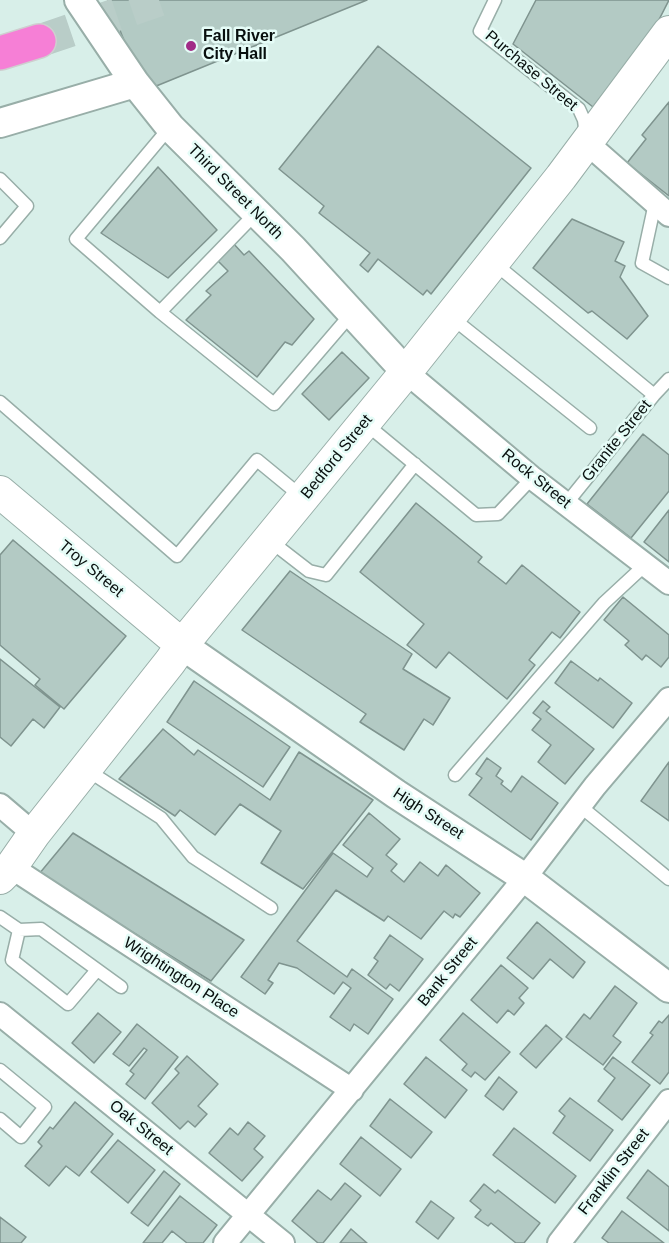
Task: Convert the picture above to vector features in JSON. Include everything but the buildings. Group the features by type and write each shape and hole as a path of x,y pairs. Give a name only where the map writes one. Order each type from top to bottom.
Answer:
{"highway":[{"path":"0,53 39,41"}],"main road":[{"name":"Bedford Street","path":"5,873 182,645 494,262 587,143 669,32"},
{"name":"Troy Street","path":"0,492 182,645"}],"street":[{"name":"Third Street North","path":"79,0 135,83 170,127 293,249 406,372"},
{"path":"0,123 135,83"},
{"path":"587,143 662,209"},
{"name":"Rock Street","path":"406,372 532,478 669,583"},
{"name":"High Street","path":"182,645 396,794 525,878 669,988"},
{"name":"Bank Street","path":"225,1243 669,699"},
{"path":"0,805 34,834"},
{"name":"Wrightington Place","path":"5,873 352,1090"},
{"name":"Oak Street","path":"0,1014 283,1243"},
{"name":"Franklin Street","path":"559,1243 669,1101"}],"lane":[{"name":"Purchase Street","path":"495,0 480,31 579,109 584,120 587,143"},
{"path":"170,127 76,239 160,312 274,404 352,313"},
{"path":"0,179 27,206 0,238"},
{"path":"662,209 642,263 669,278"},
{"path":"160,312 256,213"},
{"path":"494,262 654,395"},
{"path":"451,316 590,428"},
{"name":"Granite Street","path":"566,504 669,379"},
{"path":"0,402 177,556 257,460 303,497"},
{"path":"365,423 476,515 498,514 532,478"},
{"path":"269,540 309,571 326,576 415,464"},
{"path":"455,776 604,603 645,565"},
{"path":"86,769 160,818 193,857 271,908"},
{"path":"580,806 669,879"},
{"path":"0,917 19,930 40,929 121,987"},
{"path":"19,930 12,960 68,1004 97,970"},
{"path":"0,1070 45,1107 21,1137 0,1119"}],"tunnel":[{"path":"39,41 159,0"}],"place":[{"name":"Fall River City Hall","path":"191,46"}]}
